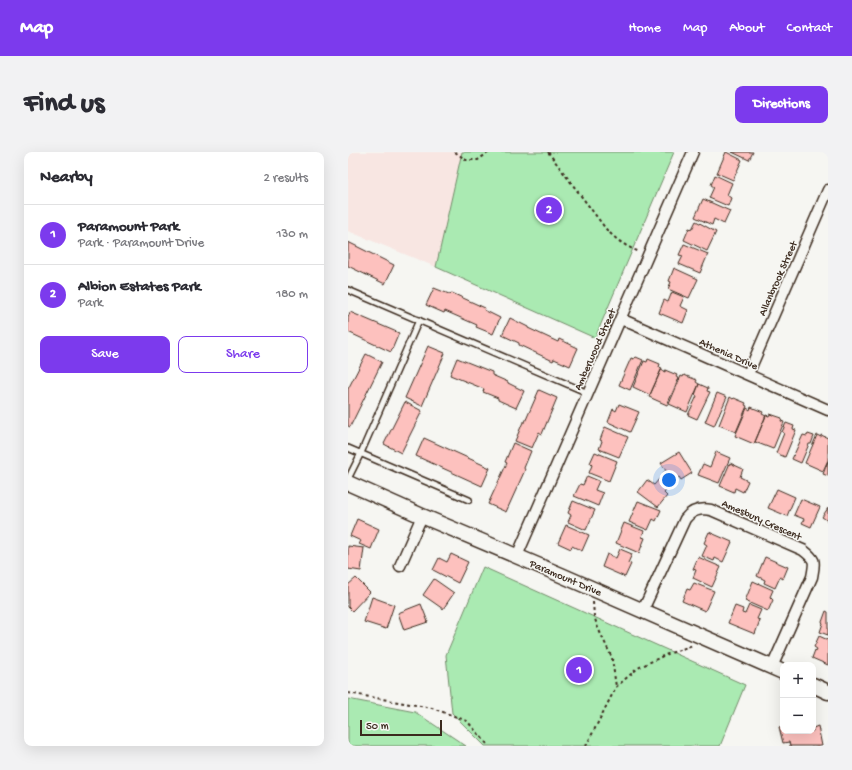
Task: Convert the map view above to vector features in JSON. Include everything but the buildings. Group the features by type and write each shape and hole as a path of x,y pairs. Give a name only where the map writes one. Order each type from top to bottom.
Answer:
{"street":[{"name":"Amberwood Street","path":"517,556 693,152"},
{"name":"Allanbrook Street","path":"748,374 828,190"},
{"name":"Athenia Drive","path":"621,319 828,410"},
{"name":"Paramount Drive","path":"348,483 777,669"},
{"name":"Amesbury Crescent","path":"643,610 685,519 689,514 702,509 711,510 802,550 812,557 815,563 812,578 777,669"},
{"path":"400,566 422,516"},
{"path":"816,686 828,692"}],"lane":[{"path":"348,290 588,393"},
{"path":"348,480 419,320"},
{"path":"348,448 469,500"}],"path":[{"path":"455,152 466,160 478,160 489,152"},
{"path":"548,152 614,238 633,249 648,255"},
{"path":"590,588 594,616 612,658 616,687"},
{"path":"586,746 616,687 638,668 665,654 710,640"},
{"path":"348,693 432,708 462,718 467,721 489,746"}],"shaded area":[{"path":"348,152 462,152 436,267 348,231"}],"green space":[{"path":"462,152 674,152 595,338 436,267"},
{"path":"483,567 745,685 720,746 485,746 452,713 446,655"},
{"path":"348,699 415,712 466,746 348,746"}],"place":[{"name":"Albion Estates Park","path":"549,210"},
{"name":"Paramount Park","path":"579,670"}]}
